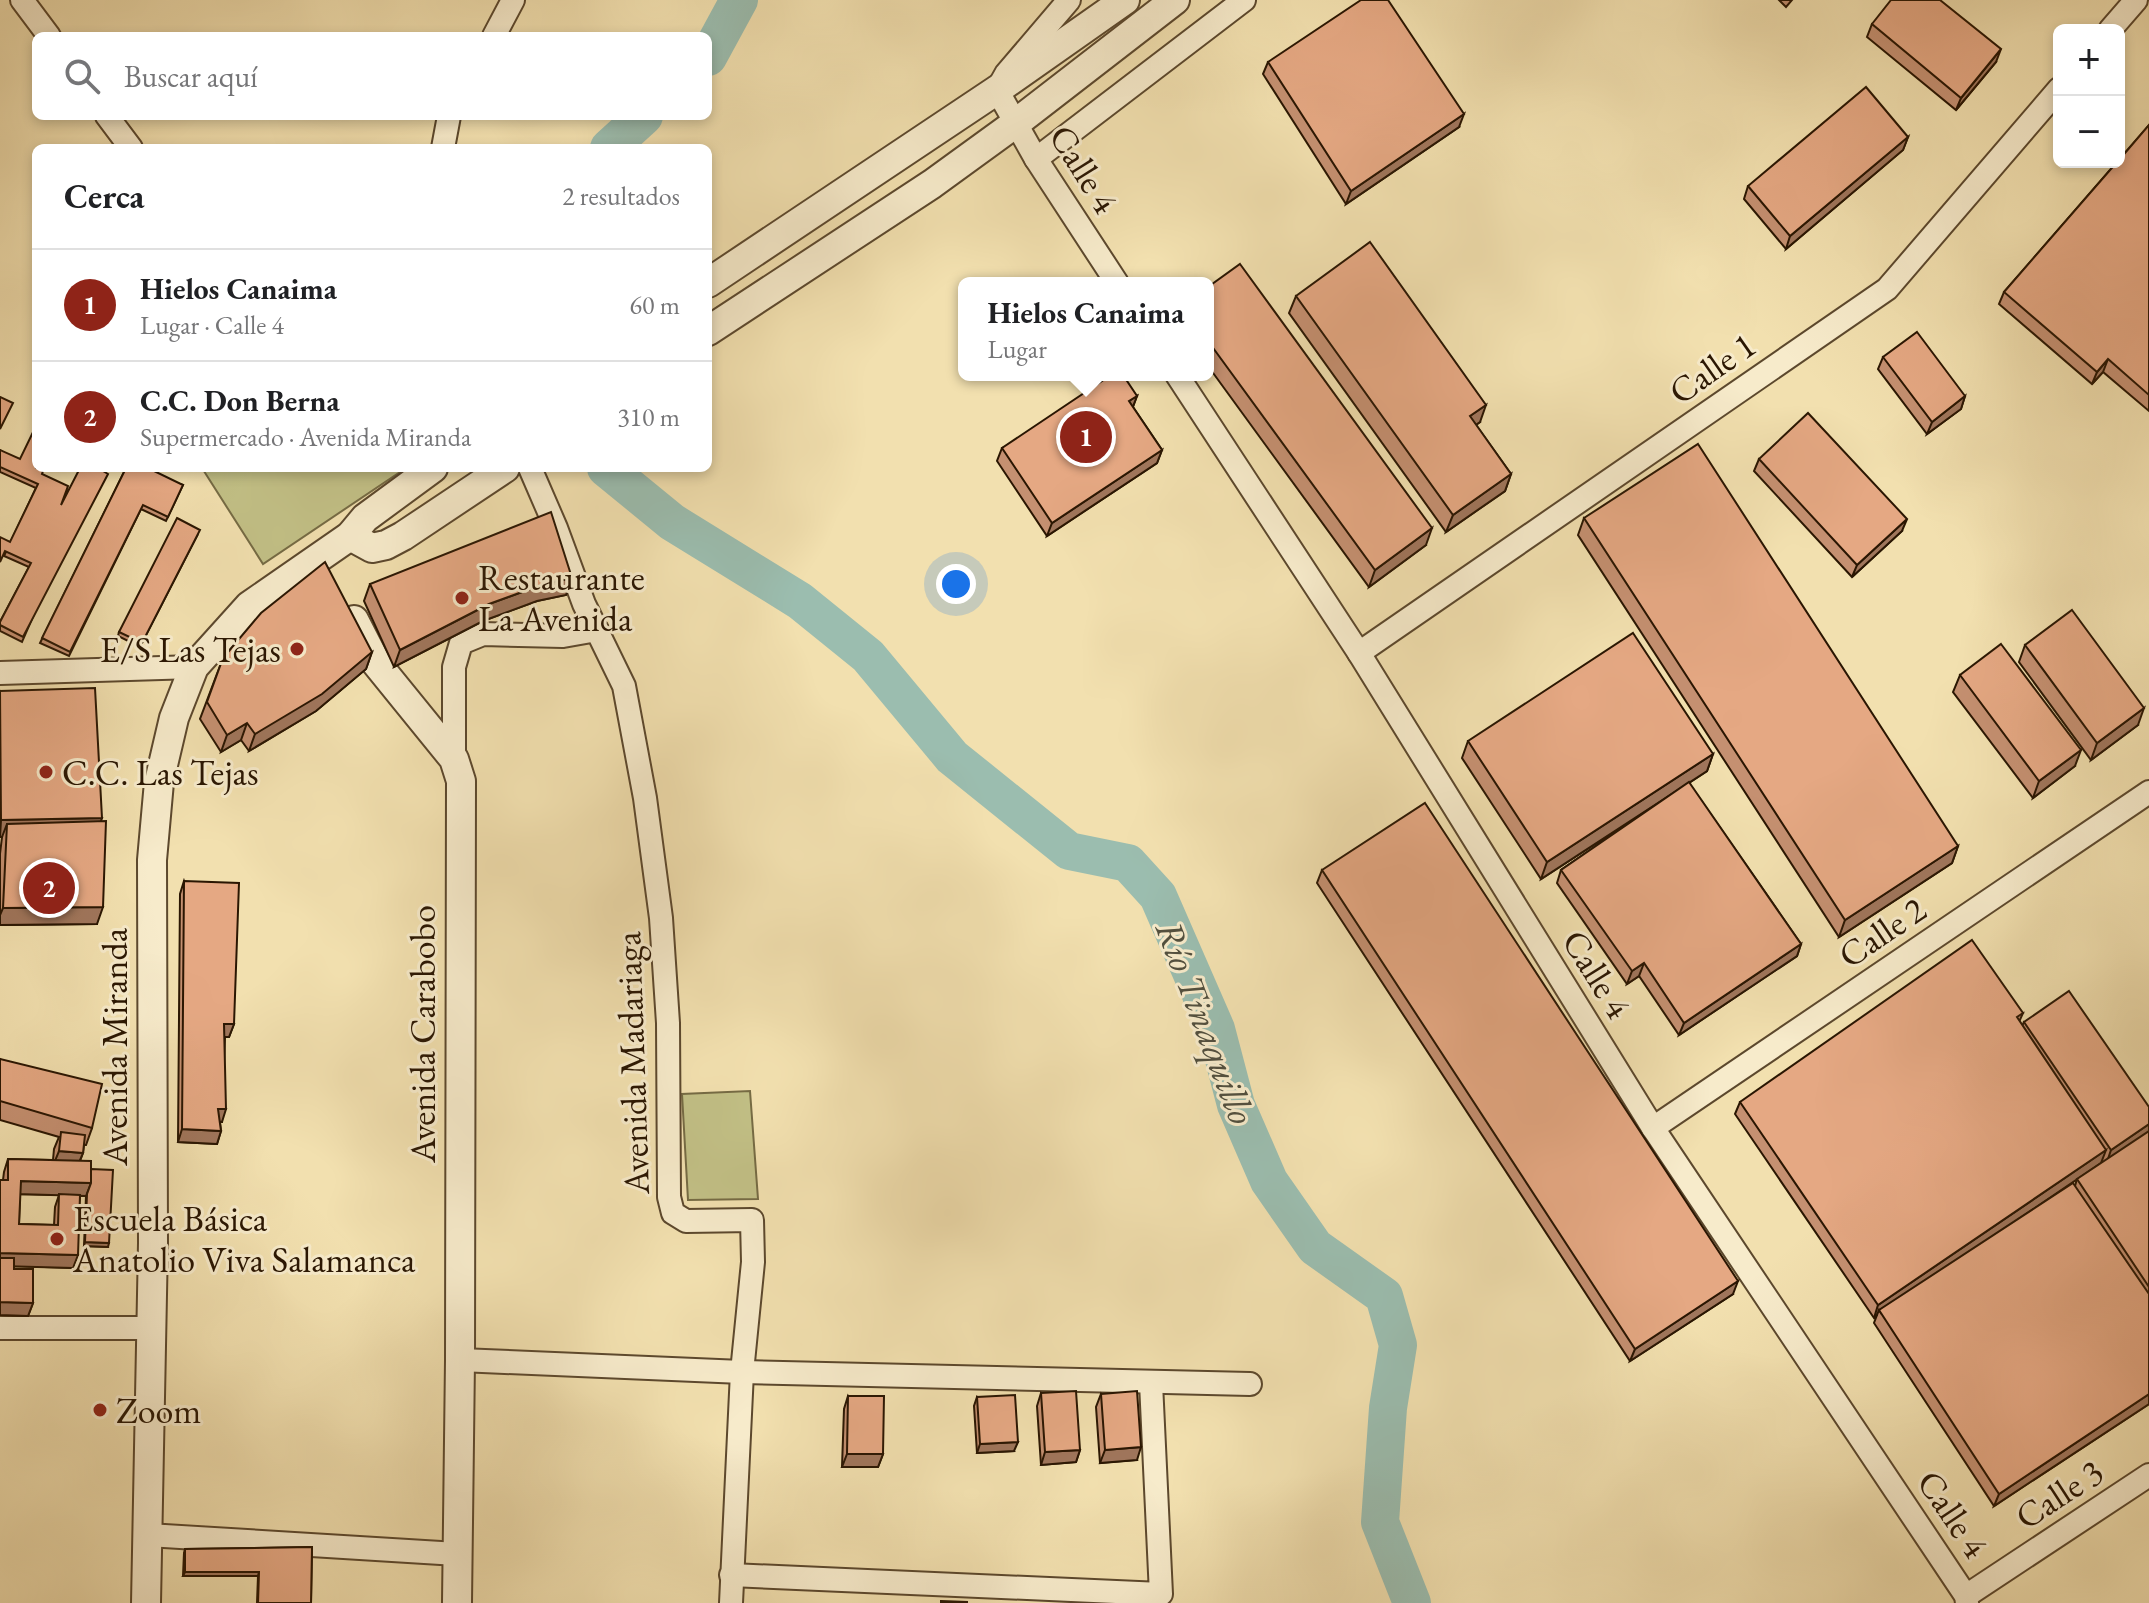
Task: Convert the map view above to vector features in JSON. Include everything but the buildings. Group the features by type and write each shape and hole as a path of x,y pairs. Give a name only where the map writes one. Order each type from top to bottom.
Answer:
{"street":[{"path":"22,0 46,32"},
{"path":"997,90 1006,74 1069,0"},
{"path":"712,280 997,90 1125,0"},
{"path":"712,328 932,184 1175,0"},
{"path":"1036,159 1244,0"},
{"path":"2115,24 2136,0"},
{"path":"495,32 506,3"},
{"name":"Calle 4","path":"997,90 1036,159 1113,277"},
{"name":"Calle 1","path":"1359,653 1887,289 2053,96"},
{"path":"110,120 128,144"},
{"path":"444,144 448,120"},
{"name":"Calle 4","path":"1181,381 1359,653 1653,1128 1966,1599"},
{"name":"Avenida Miranda","path":"146,1603 153,1243 152,860 159,782 174,718 194,667 249,606 350,536 365,518 424,472"},
{"path":"350,536 372,548 386,545 499,472"},
{"name":"Avenida Madariaga","path":"532,472 597,630 624,686 645,798 661,918 668,1023 669,1197 673,1213 686,1221 752,1220 753,1262 742,1372 731,1603"},
{"name":"Avenida Carabobo","path":"321,555 376,663 454,759 461,781 457,1603"},
{"path":"454,759 454,667 461,643 483,634 563,636 597,630"},
{"path":"0,673 194,667"},
{"name":"Calle 2","path":"1653,1128 2149,792"},
{"path":"0,1328 150,1328"},
{"path":"460,1360 742,1372 1250,1384"},
{"path":"731,1575 1161,1599 1151,1383"},
{"name":"Calle 3","path":"1966,1599 2149,1475"},
{"path":"148,1535 457,1554"}],"shaded area":[{"path":"205,472 400,472 263,564"},
{"path":"750,1091 758,1199 688,1200 682,1094"}],"waterway":[{"name":"Río Tinaquillo","path":"712,50 739,0"},
{"name":"Río Tinaquillo","path":"613,144 640,120"},
{"name":"Río Tinaquillo","path":"611,472 672,522 800,601 868,656 952,757 1069,851 1128,863 1158,896 1216,1029 1236,1105 1269,1181 1315,1247 1384,1296 1398,1345 1388,1408 1380,1522 1412,1603"}],"place":[{"name":"Hielos Canaima","path":"1086,437"},
{"name":"Restaurante La Avenida","path":"462,598"},
{"name":"E/S Las Tejas","path":"297,649"},
{"name":"C.C. Las Tejas","path":"46,772"},
{"name":"C.C. Don Berna","path":"49,888"},
{"name":"Escuela Básica Anatolio Viva Salamanca","path":"57,1239"},
{"name":"Zoom","path":"100,1410"}]}
